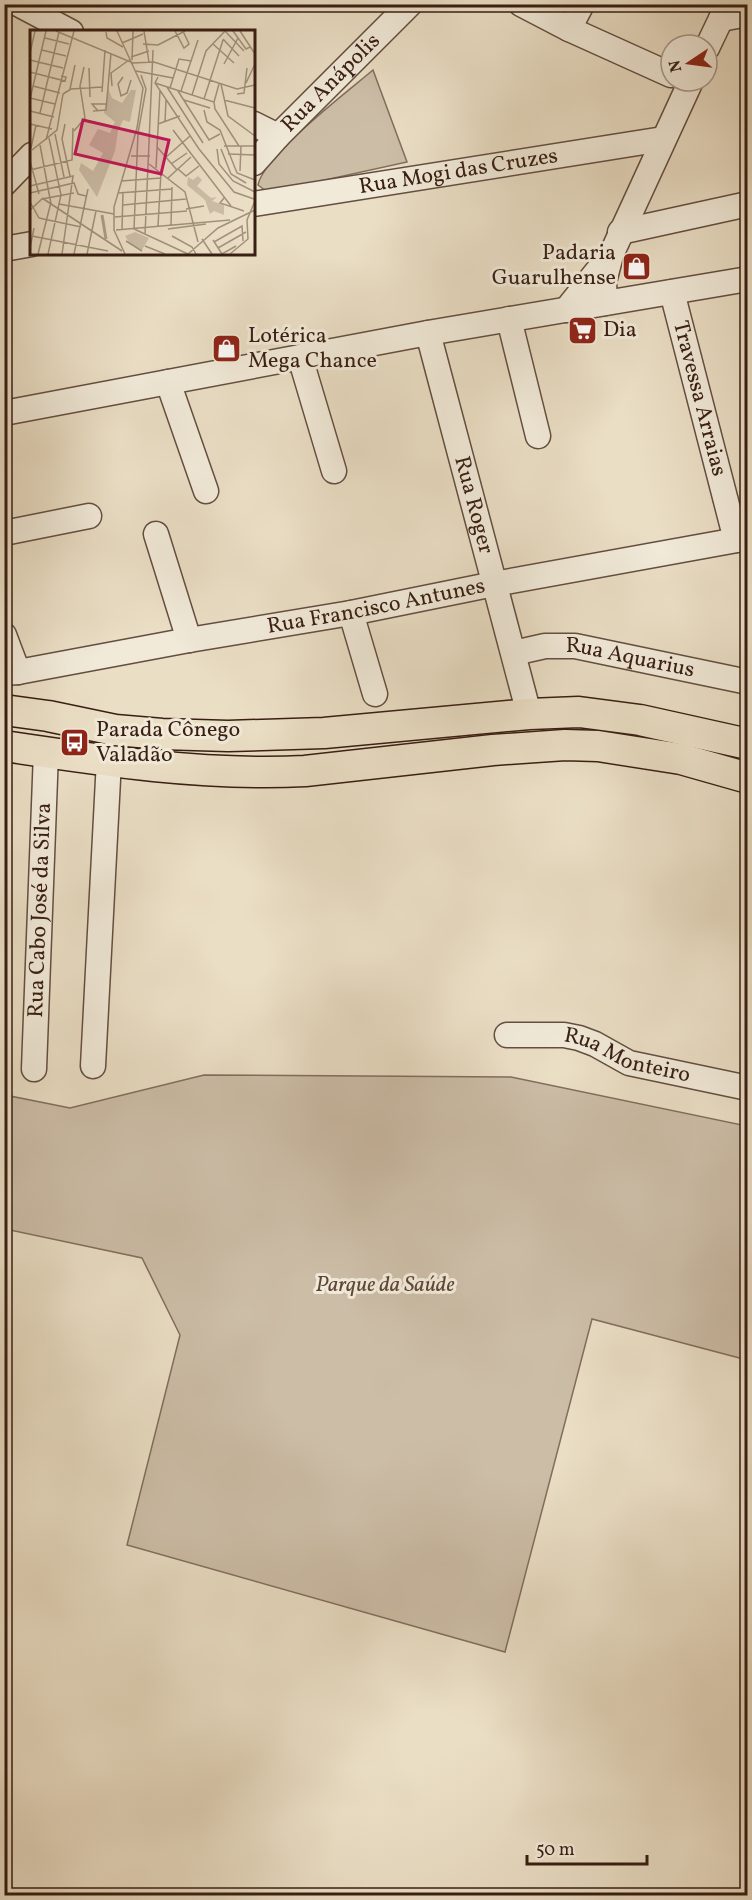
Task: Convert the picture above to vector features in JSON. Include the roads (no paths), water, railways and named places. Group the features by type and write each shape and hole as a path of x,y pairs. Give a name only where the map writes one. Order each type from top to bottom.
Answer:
{"main road":[{"path":"4,710 124,731 228,735 324,733 528,714 591,713 640,720 747,744"},
{"path":"4,746 202,771 269,773 539,746 598,746 681,759 747,778"}],"street":[{"path":"18,4 67,30"},
{"path":"521,4 569,29 659,69"},
{"path":"569,29 582,4"},
{"name":"Rua Anápolis","path":"255,163 278,136 404,6"},
{"path":"714,33 724,12 747,14"},
{"path":"605,303 604,282 611,255 663,139 679,93"},
{"path":"255,124 278,136"},
{"name":"Rua Mogi das Cruzes","path":"255,204 663,139"},
{"path":"4,184 30,157"},
{"path":"620,232 747,204"},
{"path":"4,249 30,244"},
{"path":"566,310 611,255"},
{"path":"4,413 429,333 747,279"},
{"name":"Travessa Arraias","path":"672,292 742,539"},
{"path":"509,319 538,436"},
{"name":"Rua Roger","path":"429,333 494,584 514,652 528,714"},
{"path":"300,357 334,471"},
{"path":"168,382 206,491"},
{"path":"4,533 89,516"},
{"path":"156,534 189,640"},
{"name":"Rua Francisco Antunes","path":"11,672 351,613 494,584 742,539"},
{"path":"351,613 375,694"},
{"path":"4,635 11,672"},
{"name":"Rua Aquarius","path":"514,652 545,646 575,646 747,682"},
{"name":"Rua Cabo José da Silva","path":"34,1069 46,752"},
{"path":"93,1066 109,760"},
{"name":"Rua Monteiro","path":"507,1035 564,1035 579,1038 629,1063 747,1088"}],"place":[{"name":"Padaria Guarulhense","path":"637,266"},
{"name":"Dia","path":"582,330"},
{"name":"Lotérica Mega Chance","path":"227,349"},
{"name":"Parada Cônego Valadão","path":"75,743"}],"park label":[{"name":"Parque da Saúde","path":"385,1285"}]}
